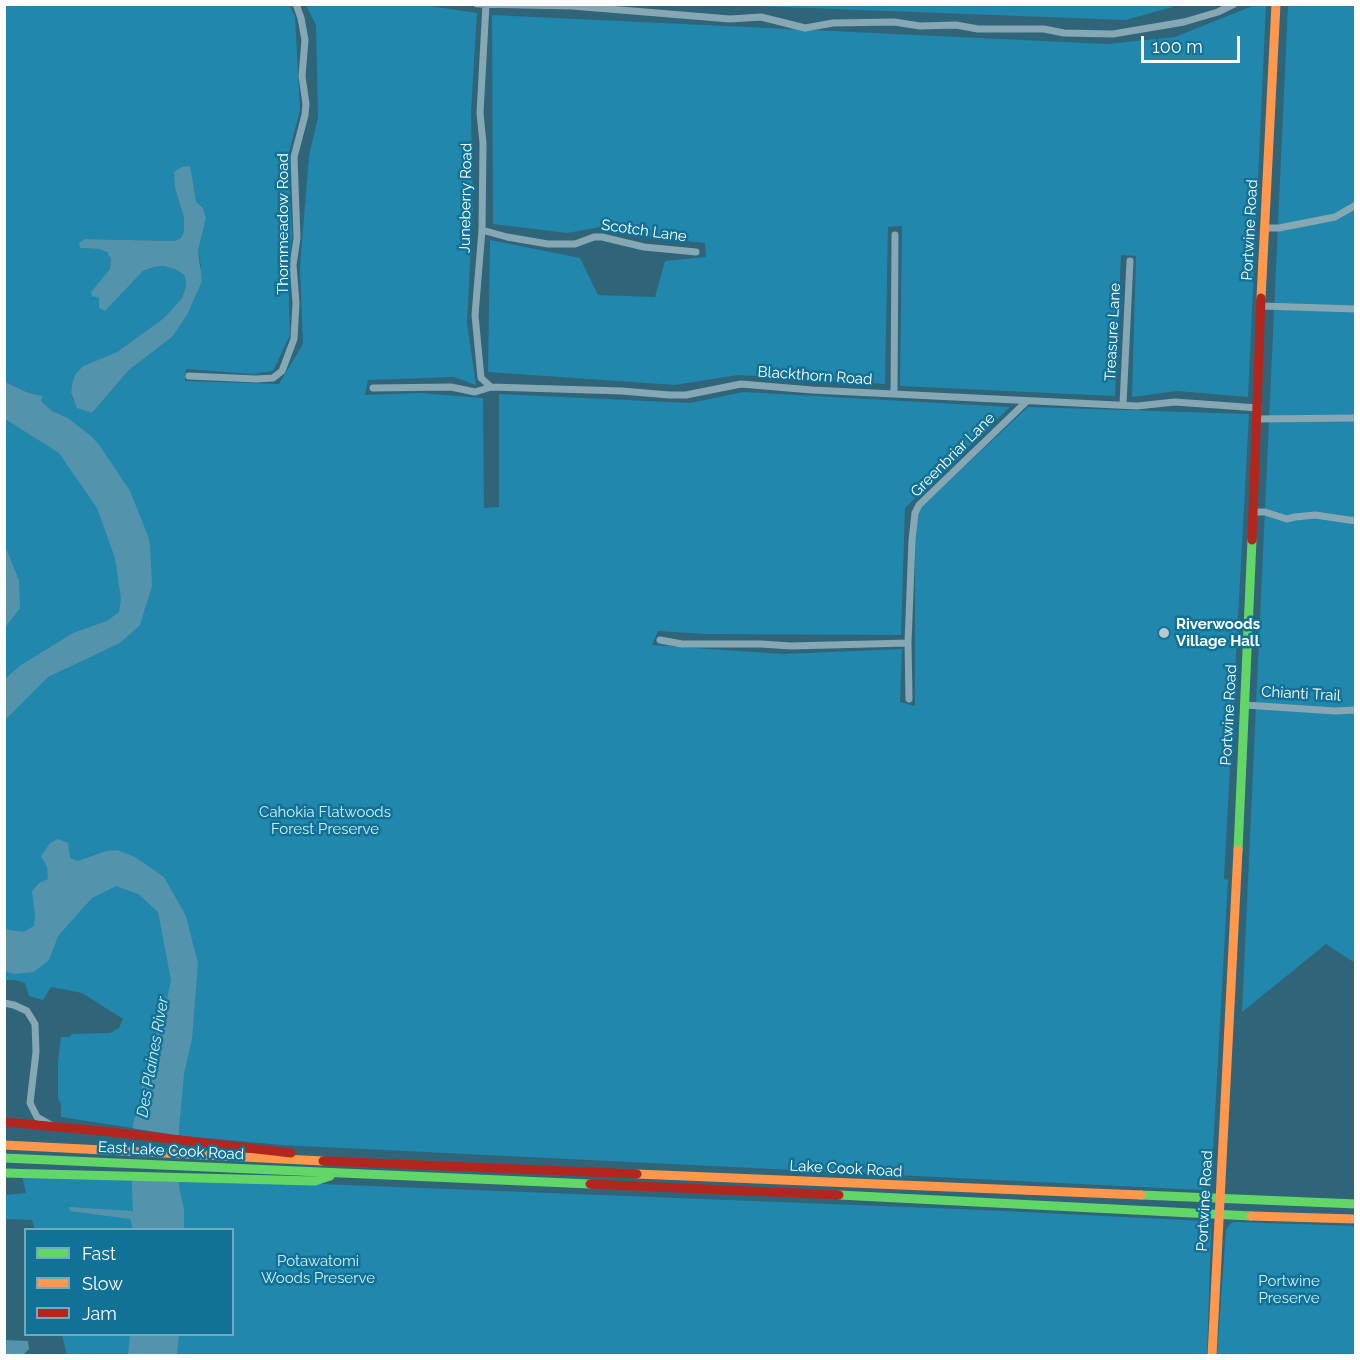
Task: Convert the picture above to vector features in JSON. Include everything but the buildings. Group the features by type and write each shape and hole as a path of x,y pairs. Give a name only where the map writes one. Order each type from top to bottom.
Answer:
{"main road":[{"name":"Portwine Road","path":"1212,1356 1245,705 1276,4"},
{"path":"4,1122 126,1133 322,1157 335,1162"},
{"name":"East Lake Cook Road","path":"4,1145 335,1162"},
{"name":"East Lake Cook Road","path":"4,1158 335,1174"},
{"name":"Lake Cook Road","path":"335,1162 1356,1204"},
{"path":"4,1173 315,1181 335,1174"},
{"name":"Lake Cook Road","path":"335,1174 655,1186 1356,1220"}],"street":[{"name":"Thornmeadow Road","path":"189,376 273,378 282,371 294,339 296,328 293,265 297,238 294,157 306,104 302,76 305,39 302,18 296,4"},
{"path":"477,4 572,6 730,18 761,17 805,28 832,23 894,22 920,26 956,25 990,29 1044,29 1064,33 1113,34 1141,31 1192,20 1234,4"},
{"name":"Juneberry Road","path":"486,5 480,113 483,143 482,230 475,315 481,378 491,387"},
{"path":"1265,228 1279,228 1335,217 1356,205"},
{"name":"Scotch Lane","path":"482,230 548,244 575,244 594,237 602,237 644,248 696,252"},
{"path":"894,394 896,235"},
{"name":"Treasure Lane","path":"1123,404 1130,261"},
{"path":"1261,306 1356,309"},
{"name":"Blackthorn Road","path":"373,388 451,387 475,392 491,387 686,395 741,384 1027,401 1151,406 1175,402 1258,408"},
{"name":"Greenbriar Lane","path":"909,699 908,643 915,513 920,505 1027,401"},
{"path":"1257,419 1356,418"},
{"path":"1253,512 1287,519 1315,515 1356,521"},
{"path":"660,640 682,644 781,646 908,643"},
{"name":"Chianti Trail","path":"1245,705 1335,711 1356,710"},
{"path":"4,1003 27,1011 31,1016 36,1032 36,1052 30,1103 37,1117 54,1127"}],"green space":[{"name":"Cahokia Flatwoods Forest Preserve","path":"5,5 289,5 295,16 300,110 288,156 292,234 288,268 290,335 273,371 253,374 186,369 185,381 279,384 303,344 300,267 309,156 318,117 316,25 306,5 423,5 477,13 471,112 473,207 467,323 476,385 454,377 368,380 365,395 419,393 483,398 484,508 499,507 499,394 690,403 743,392 1010,407 905,508 901,635 705,634 658,631 652,645 783,654 902,649 900,702 915,706 915,513 1028,407 1249,414 1224,879 1228,880 1211,1185 1202,1190 282,1145 184,1136 61,1117 61,1104 58,1098 58,1062 61,1037 69,1037 72,1034 110,1033 119,1028 123,1019 82,993 51,987 43,1000 29,996 25,983 5,980 5,387 75,432 68,418 52,411 41,401 42,396 5,382","holes":["175,188 203,208 206,217 198,251 201,266 172,337 129,370 92,413 73,400 71,393 72,384 83,366 117,352 164,318 182,298 186,286 185,276 177,270 164,266 154,267 143,271 105,310 99,308 99,298 104,278 110,269 111,259 107,252 99,249 80,248 85,239 174,241 181,238 184,231 184,218"]},
{"path":"728,5 1179,5 1126,20"},
{"path":"1255,5 1266,5 1248,397 1177,391 1132,397 1136,256 1121,255 1115,396 900,386 902,226 888,227 885,384 738,375 675,385 488,372 490,240 580,258 598,295 655,297 665,261 706,257 705,243 636,235 606,226 567,233 493,224 492,15 1107,44 1175,37"},
{"path":"1288,5 1355,5 1355,963 1326,944 1242,1012"},
{"name":"Potawatomi Woods Preserve","path":"22,1176 270,1182 1205,1221 1211,1229 1207,1355 67,1355 62,1336 234,1336 234,1228 34,1228 32,1220 5,1219 5,1195 26,1193"},
{"name":"Portwine Preserve","path":"1231,1223 1355,1226 1355,1355 1217,1355 1226,1230"}],"water":[{"path":"190,166 196,202 203,208 206,218 198,251 202,281 187,315 172,337 129,370 92,413 77,408 71,393 72,384 75,375 83,366 117,352 164,318 182,298 186,286 185,276 177,270 164,266 154,267 143,271 105,311 99,308 99,298 92,296 91,292 110,269 111,259 107,252 80,248 79,243 85,239 174,241 181,238 184,231 184,218 175,188 174,172 182,167"},
{"path":"5,382 29,393 43,396 41,401 52,411 68,418 100,446 130,491 148,536 152,586 140,625 120,643 48,677 5,720 5,679 21,665 73,633 107,621 119,612 121,599 115,558 97,508 59,453 5,419"},
{"path":"5,546 19,580 20,608 5,628"},
{"name":"Des Plaines River","path":"58,839 68,843 70,858 78,861 106,851 117,850 135,857 164,877 186,916 198,963 192,1039 184,1074 179,1129 179,1187 184,1209 184,1228 133,1228 130,1219 70,1211 69,1207 133,1211 133,1124 140,1101 147,1054 165,1010 171,980 158,912 138,894 116,886 92,898 58,936 49,960 34,972 14,974 5,971 4,929 23,932 34,926 32,891 39,883 48,879 47,867 41,856 50,843"},
{"path":"130,1336 179,1336 177,1355 128,1355"},
{"path":"5,1340 28,1341 29,1349 23,1355 5,1355"}],"pier":[{"path":"130,1128 182,1136 182,1182 129,1180"}],"traffic: fast":[{"path":"1238,850 1252,540"},
{"path":"4,1158 590,1184"},
{"path":"4,1173 315,1181 330,1176"},
{"path":"839,1195 1251,1216"},
{"path":"1141,1195 1356,1204"}],"traffic: slow":[{"path":"1261,298 1276,4"},
{"path":"1212,1356 1238,850"},
{"path":"4,1145 323,1161"},
{"path":"637,1174 1141,1195"},
{"path":"1251,1216 1356,1219"}],"traffic: jam":[{"path":"1252,540 1261,298"},
{"path":"4,1122 291,1153"},
{"path":"323,1161 637,1174"},
{"path":"590,1184 839,1195"}],"place":[{"name":"Riverwoods Village Hall","path":"1164,633"}]}
